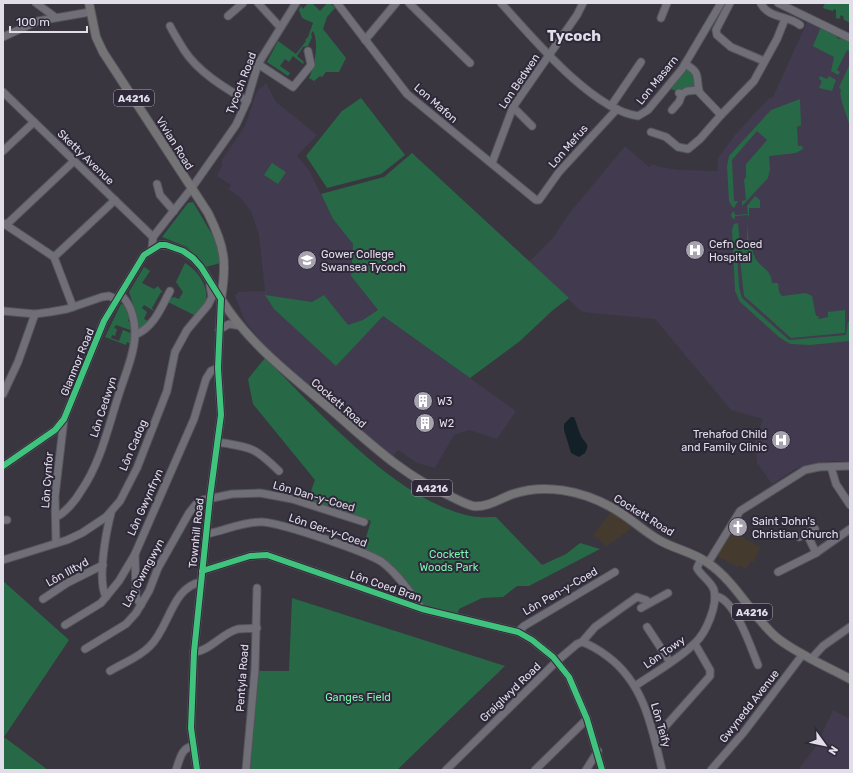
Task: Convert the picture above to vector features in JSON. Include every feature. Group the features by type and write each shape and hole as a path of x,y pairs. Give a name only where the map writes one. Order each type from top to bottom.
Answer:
{"main road":[{"name":"Vivian Road","path":"89,3 96,36 103,52 148,120 191,190 208,214 218,233 223,248 225,276 221,299"},
{"name":"A4216","path":"225,276 228,309"},
{"name":"Cockett Road","path":"221,299 241,326 271,358 379,452 435,490 470,505 478,506 515,493 535,489 552,489 574,492 611,507 659,540 704,561 726,579 758,619 776,637 803,654 850,679"}],"street":[{"path":"36,3 55,17"},
{"path":"228,16 243,3"},
{"path":"258,3 280,27"},
{"name":"Tycoch Road","path":"153,238 191,190 236,125 247,101 258,64 296,3"},
{"name":"Lon Mafon","path":"337,3 407,94 536,200 539,200"},
{"path":"365,40 396,3"},
{"path":"410,3 470,62"},
{"name":"Lon Masarn","path":"501,3 549,56 581,86 614,108 631,115 638,116 643,114 685,64 721,3"},
{"name":"Lon Bedwen","path":"492,163 513,107 549,56 583,3"},
{"path":"661,18 667,3"},
{"path":"730,3 716,30 717,35 731,47 764,60"},
{"path":"778,3 850,38"},
{"path":"761,4 768,12 785,19 796,21 800,24"},
{"path":"3,37 22,27 55,17 90,12"},
{"path":"651,132 666,137 678,147 688,149 700,139 754,81 764,60 777,39 785,19"},
{"path":"170,26 184,51 194,62 225,88 247,101"},
{"path":"258,64 293,86 311,65 308,51"},
{"name":"Lon Mefus","path":"539,200 559,172 614,108 641,62"},
{"path":"685,64 696,71 699,77 699,90 705,100 721,115"},
{"path":"672,110 680,102 681,93 699,90"},
{"name":"Sketty Avenue","path":"3,92 153,238"},
{"path":"513,107 532,126"},
{"path":"3,151 34,122"},
{"path":"73,307 54,257 4,224 74,161"},
{"path":"157,184 160,195 174,211"},
{"path":"54,257 115,200"},
{"path":"153,238 152,249 162,245 183,251 197,262 221,299"},
{"name":"Glanmor Road","path":"3,466 54,430 64,419 104,321 140,260 152,249"},
{"name":"Lôn Cadog","path":"3,560 67,540 91,529 120,502 140,461 168,391 175,352 187,330 208,305 212,297 208,277"},
{"path":"135,335 148,328 170,292"},
{"path":"3,311 35,314 73,307 102,297 118,296"},
{"name":"Lôn Cedwyn","path":"56,518 61,515 81,491 98,459 130,359 135,335 130,306 127,300 118,296"},
{"name":"Townhill Road","path":"197,770 191,728 194,652 210,497 221,415 218,368 221,299"},
{"path":"3,394 18,362 35,314"},
{"path":"219,330 229,324 241,326"},
{"name":"Lôn Gwynfryn","path":"65,625 101,603 114,590 135,554 194,419 206,379 211,372 218,368"},
{"name":"Lôn Cynfor","path":"56,543 57,475 64,419"},
{"path":"218,442 251,447 260,453 279,471"},
{"path":"758,665 730,606 723,598 715,596 713,589 697,568 704,561 740,511 805,470 850,466"},
{"path":"832,467 836,484 850,505"},
{"name":"Lôn Dan-y-Coed","path":"210,497 260,493 292,499 364,522"},
{"name":"Lôn Cwmgwyn","path":"85,649 126,624 141,605 153,582 158,568 189,513 197,503 210,497"},
{"path":"106,597 103,565 106,533 112,511"},
{"name":"Lôn Ger-y-Coed","path":"206,534 260,522 278,524 364,554 383,563 422,608"},
{"path":"799,536 816,529"},
{"path":"778,572 816,553 850,529"},
{"path":"807,534 816,553"},
{"path":"135,554 136,597 141,605"},
{"name":"Lôn Coed Bran","path":"202,572 250,556 267,555 422,608 518,632 541,646 557,661 569,677 587,719 598,751 602,770"},
{"name":"Lôn Illtyd","path":"43,599 67,582 103,565"},
{"name":"Lôn Pen-y-Coed","path":"518,632 524,626 615,572"},
{"path":"110,671 150,646 159,635 176,602 187,587 194,583 201,582"},
{"name":"Pentyla Road","path":"246,770 257,628 257,588"},
{"path":"641,608 668,593"},
{"name":"Lôn Towy","path":"635,686 695,644 711,615 715,596"},
{"name":"Graiglwyd Road","path":"446,770 557,661 577,644 582,642 595,626 637,598 646,600 649,603"},
{"path":"812,658 823,646 850,627"},
{"path":"194,652 201,651 217,639 237,629 257,628"},
{"path":"647,628 670,662"},
{"name":"Lôn Teify","path":"582,642 596,649 619,665 635,686 647,710 662,770"},
{"path":"655,738 703,686 710,676 710,670 695,644"},
{"name":"Gwynedd Avenue","path":"711,770 744,732 803,654"},
{"path":"535,770 587,719"},
{"path":"176,770 182,752 185,748 193,746"},
{"path":"586,770 598,751"}],"shaded area":[{"name":"Cefn Coed Hospital","path":"808,20 850,41 850,461 829,461 795,469 772,484 757,463 755,442 763,419 731,410 655,319 582,312 529,262 553,238 568,215 625,146 649,167 653,164 660,167 680,170 718,171 718,158 735,135 768,99 773,97"},
{"name":"Gower College Swansea Tycoch","path":"266,83 276,102 317,135 297,156 309,170 333,219 353,244 351,276 383,316 516,411 497,439 469,430 454,435 435,468 417,463 398,450 392,458 263,344 245,321 235,296 238,292 265,291 259,235 251,211 240,197 228,189 231,185 217,176 222,166 222,160 245,126 257,91"},
{"path":"571,417 574,417 581,436 587,445 587,450 585,453 579,457 571,453 564,430 564,424"},
{"path":"612,511 632,528 607,546 593,535"},
{"path":"728,529 760,547 754,562 751,561 746,569 740,565 738,567 713,554"},
{"path":"833,710 850,719 850,770 798,770 815,748"}],"green space":[{"path":"308,3 312,3 320,11 327,3 330,3 335,8 327,17 323,29 346,58 339,72 326,72 322,77 320,76 314,81 309,78 316,54 316,41 313,31 308,46 303,47 297,56 304,62 303,64 293,56 289,62 285,59 280,66 290,73 288,76 267,62 278,41 296,54 306,41 305,40 308,37 313,23 302,18 299,10 301,6 303,9"},
{"path":"825,3 850,3 850,23 843,19 844,17 841,15 839,19 836,18 836,10 834,9 833,11 823,8"},
{"path":"821,27 836,32 837,38 839,39 843,37 850,41 850,52 847,50 837,70 840,72 838,75 831,71 834,57 813,46"},
{"path":"850,64 850,127 839,87"},
{"path":"689,69 693,72 695,84 692,89 682,91 679,89 676,91 671,89 680,75"},
{"path":"820,76 827,79 829,76 836,80 832,91 819,88 822,81 819,79"},
{"path":"361,98 405,155 381,174 327,188 306,156 342,111"},
{"path":"800,99 801,125 797,127 798,146 802,146 803,149 796,153 769,156 770,169 768,178 742,206 742,201 746,200 744,179 746,178 746,164 767,140 757,131 732,160 734,201 738,201 734,208 729,201 727,166 729,156 771,110"},
{"path":"412,153 569,298 553,310 520,341 470,378 383,316 336,366 274,309 265,295 312,302 324,295 348,325 363,320 378,310 351,276 353,244 333,219 321,194 384,177"},
{"path":"272,163 286,172 278,184 264,175"},
{"path":"755,196 760,200 760,208 749,208 749,218 748,215 735,216 735,219 732,218 731,214 734,211 735,215 748,214 747,206"},
{"path":"193,202 217,243 220,263 206,267 187,247 162,237 188,203"},
{"path":"738,223 740,247 747,249 747,223 749,247 752,246 756,259 769,273 772,283 778,283 779,292 782,296 806,293 812,296 816,316 818,316 819,319 828,317 828,312 845,310 845,333 791,338 744,296 739,251 737,252 739,287 742,298 789,340 846,335 848,322 850,321 850,341 810,345 790,344 779,337 740,302 735,291 732,230 734,224"},
{"path":"185,263 194,270 202,280 206,291 205,303 196,316 168,302 169,299 174,297 179,299 183,292 176,282"},
{"path":"144,267 150,271 142,283 154,289 158,286 163,293 161,292 152,308 154,311 144,305 142,308 147,312 144,319 148,321 140,330 138,329 137,316 129,292"},
{"path":"121,304 126,305 130,316 128,321 132,323 133,331 116,325 114,328 117,329 115,336 112,335 111,338 119,341 123,330 133,334 131,344 127,342 126,345 105,337"},
{"name":"Cockett Woods Park","path":"265,358 333,426 384,471 411,490 438,505 470,516 496,517 542,565 566,554 580,543 600,549 529,586 517,586 503,597 482,598 459,609 457,616 426,607 395,571 362,550 371,521 307,502 315,480 253,404 248,379"},
{"path":"3,581 69,640 4,737 48,770 3,770"},
{"name":"Ganges Field","path":"292,598 505,666 397,770 250,770 259,671 289,671"}],"cycle path":[{"path":"3,466 55,430 64,419 104,321 144,255 160,245 166,245 183,251 193,258 201,267 221,299 218,368 221,415 210,497 194,652 191,728 197,770"},
{"path":"202,571 250,556 267,555 422,609 518,632 532,640 553,657 569,677 587,719 602,770"}],"place":[{"name":"Cefn Coed Hospital","path":"695,250"},
{"name":"Gower College Swansea Tycoch","path":"307,260"},
{"name":"W3","path":"423,401"},
{"name":"W2","path":"425,423"},
{"name":"Trehafod Child and Family Clinic","path":"781,440"},
{"name":"Saint John's Christian Church","path":"738,527"}],"district":[{"name":"Tycoch","path":"574,36"}]}
